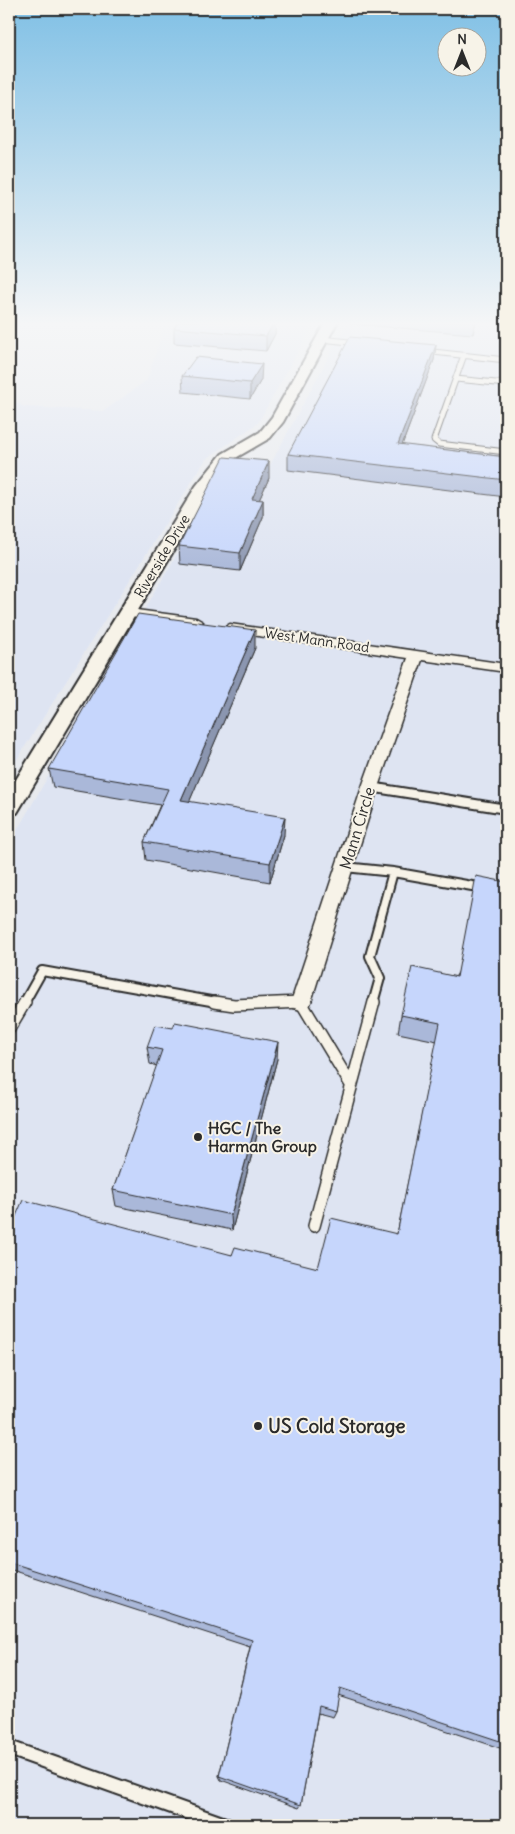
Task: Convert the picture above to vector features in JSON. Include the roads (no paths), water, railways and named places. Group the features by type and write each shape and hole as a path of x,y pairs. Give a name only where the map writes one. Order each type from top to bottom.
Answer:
{"street":[{"name":"Riverside Drive","path":"9,808 204,486 227,457 265,435 278,419 285,407"},
{"name":"West Mann Road","path":"128,612 506,668"},
{"name":"Mann Circle","path":"301,1002 370,787 416,655"}],"lane":[{"path":"447,407 435,442 506,452"},
{"path":"370,787 506,809"},
{"path":"345,867 394,872 506,892"},
{"path":"314,1226 380,978 370,956 394,872"},
{"path":"9,1029 42,971 234,1005 301,1002 351,1085"},
{"path":"9,1748 225,1825"}],"place":[{"name":"HGC / The Harman Group","path":"198,1137"},
{"name":"US Cold Storage","path":"258,1426"}]}
